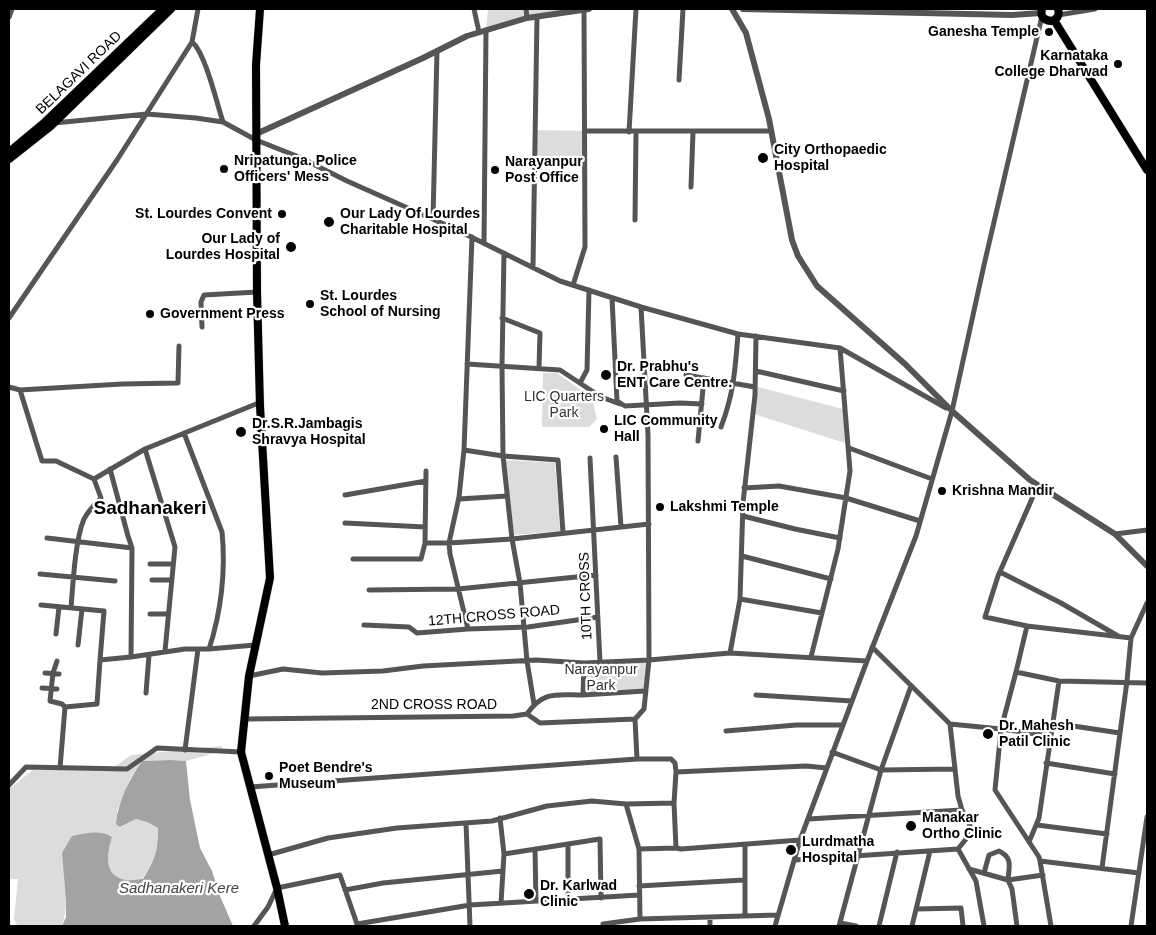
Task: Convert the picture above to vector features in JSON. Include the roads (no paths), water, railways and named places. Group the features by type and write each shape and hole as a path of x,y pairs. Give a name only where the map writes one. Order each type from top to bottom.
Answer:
{"main road":[{"name":"BELAGAVI ROAD","path":"9,152 45,122 163,9"},
{"path":"9,159 54,122 171,9"},
{"path":"260,9 256,65 257,292 270,578 249,676 241,752 277,888 285,926"},
{"path":"1042,13 1047,21 1057,15 1147,170"}],"street":[{"path":"9,17 12,9"},
{"path":"9,318 147,114 192,42 198,9"},
{"path":"474,9 483,31 484,243"},
{"path":"526,9 527,18"},
{"path":"256,137 467,36 527,18 561,11 587,9 585,247 573,285"},
{"path":"629,132 636,9"},
{"path":"679,80 683,9"},
{"path":"732,9 746,33 771,131 792,240 798,256 817,286 905,364 952,411 1038,485 1114,534 1147,566"},
{"path":"742,9 907,11 1012,15 1042,13 952,411 916,536 872,647 800,840 775,926"},
{"path":"1057,15 1095,9"},
{"path":"532,267 537,17"},
{"path":"192,42 196,46 205,66 223,122"},
{"path":"433,219 438,51"},
{"path":"54,122 147,114 223,122 472,237 560,281 641,307 738,334 840,348 952,411"},
{"path":"585,131 771,131"},
{"path":"635,220 636,132"},
{"path":"691,187 693,132"},
{"path":"468,629 449,543 459,499 464,450 472,237"},
{"path":"504,253 502,318 503,456 512,539 520,583 527,661 534,704"},
{"path":"580,383 587,370 589,290"},
{"path":"202,328 201,302 204,295 257,292"},
{"path":"612,298 617,401 625,406"},
{"path":"641,307 647,405 650,524 649,660 644,709 635,718 540,723 527,714 534,704 548,695 645,691"},
{"path":"502,318 540,333 539,368"},
{"path":"721,427 730,405 734,383 738,334"},
{"path":"730,653 740,599 744,488 755,387 756,336"},
{"path":"9,387 20,390 178,383 179,346"},
{"path":"811,657 840,538 850,471 840,348"},
{"path":"467,364 560,370 600,397 625,406 702,404"},
{"path":"756,371 844,391"},
{"path":"686,375 755,387"},
{"path":"698,441 704,378"},
{"path":"20,390 42,461 56,461 94,479 101,498 92,506 84,519 78,542 70,608"},
{"path":"94,479 146,449 261,402"},
{"path":"184,433 222,532 224,545 215,632 210,649"},
{"path":"848,448 932,479"},
{"path":"146,449 175,546 165,651"},
{"path":"464,450 503,456 558,460 563,534"},
{"path":"616,457 621,527"},
{"name":"10TH CROSS","path":"590,458 600,662"},
{"path":"110,469 132,548 130,657"},
{"path":"352,559 421,559 425,542 426,471"},
{"path":"344,494 426,481"},
{"path":"1038,485 1000,572 985,617 1027,626 1131,638"},
{"path":"744,488 779,486 846,498 920,521"},
{"path":"459,499 507,496"},
{"path":"743,516 840,538"},
{"path":"345,523 425,527"},
{"path":"425,542 449,543 512,539 650,524"},
{"path":"1114,534 1147,530"},
{"path":"47,538 132,548"},
{"path":"742,556 831,579"},
{"path":"150,564 173,564"},
{"path":"1000,572 1062,603 1120,637"},
{"path":"40,574 115,581"},
{"path":"369,590 458,589 596,575"},
{"path":"152,580 171,580"},
{"path":"740,599 822,613"},
{"path":"1102,868 1127,682 1131,638 1147,603"},
{"path":"41,605 104,611 97,704 65,707 62,704 50,701 57,661"},
{"path":"56,634 60,607"},
{"path":"78,645 82,609"},
{"path":"150,614 168,614"},
{"name":"12TH CROSS ROAD","path":"364,625 409,627 417,634 468,629 525,627 598,617"},
{"path":"1027,626 1001,729 995,790 1039,856 1051,926"},
{"path":"100,660 149,655 165,651 255,645"},
{"path":"872,647 950,724 1051,736"},
{"path":"185,750 198,649"},
{"path":"249,676 283,669 322,673 383,671 423,666 527,661 584,663 730,653 867,661"},
{"path":"146,693 149,655"},
{"path":"583,695 584,663"},
{"path":"1016,672 1059,680 1147,683"},
{"path":"45,673 56,674"},
{"path":"1029,842 1037,825 1059,680"},
{"path":"856,926 839,925 881,770 911,686"},
{"path":"42,688 58,689"},
{"path":"756,695 852,701"},
{"path":"60,768 65,707"},
{"name":"2ND CROSS ROAD","path":"245,719 513,716 527,714"},
{"path":"635,718 637,759"},
{"path":"1053,723 1120,733"},
{"path":"794,860 958,849 966,839 970,825 962,810 958,796 950,724"},
{"path":"726,731 843,725"},
{"path":"9,785 26,767 127,769 158,748 241,752"},
{"path":"832,752 881,770 954,769"},
{"path":"250,787 637,759 671,759 675,763 676,772 674,803 676,848"},
{"path":"1046,763 1115,774"},
{"path":"676,772 806,766 827,768"},
{"path":"268,855 328,838 397,828 466,823 500,818 547,806 592,801 626,804 674,803"},
{"path":"626,804 639,849 640,919"},
{"path":"808,819 868,817 962,810"},
{"path":"1131,926 1147,817"},
{"path":"500,818 504,854 501,903"},
{"path":"466,823 470,926"},
{"path":"1037,825 1107,834"},
{"path":"504,854 600,839 601,898"},
{"path":"639,849 681,849 800,840"},
{"path":"568,844 568,900"},
{"path":"745,845 745,916"},
{"path":"535,849 536,901"},
{"path":"958,849 976,881 984,926"},
{"path":"912,926 930,851"},
{"path":"984,873 989,855 999,851 1006,855 1010,862 1008,880 1012,889 1017,926"},
{"path":"879,926 897,852"},
{"path":"1040,862 1102,868 1139,874"},
{"path":"969,869 1008,880 1043,875"},
{"path":"345,890 383,883 503,871"},
{"path":"254,926 268,908 277,888 340,875 356,925 470,905 639,896"},
{"path":"639,886 744,880"},
{"path":"916,909 961,908 963,926"},
{"path":"604,926 603,924 640,919 778,915"},
{"path":"710,917 710,926"},
{"path":"683,918 684,926"},
{"path":"390,919 391,926"}],"water":[{"name":"Sadhanakeri Kere","path":"142,761 186,761 190,800 200,848 212,871 233,926 62,926 66,917 66,900 62,853 72,836 102,833 112,837 108,863 113,874 126,880 143,879 155,855 158,828 136,819 120,827 116,824 117,815 129,783"}],"place":[{"name":"Ganesha Temple","path":"1049,32"},
{"name":"Karnataka College Dharwad","path":"1118,64"},
{"name":"City Orthopaedic Hospital","path":"763,158"},
{"name":"Nripatunga. Police Officers' Mess","path":"224,169"},
{"name":"Narayanpur Post Office","path":"495,170"},
{"name":"St. Lourdes Convent","path":"282,214"},
{"name":"Our Lady Of Lourdes Charitable Hospital","path":"329,222"},
{"name":"Our Lady of Lourdes Hospital","path":"291,247"},
{"name":"St. Lourdes School of Nursing","path":"310,304"},
{"name":"Government Press","path":"150,314"},
{"name":"Dr. Prabhu's ENT Care Centre.","path":"606,375"},
{"name":"LIC Community Hall","path":"604,429"},
{"name":"Dr.S.R.Jambagis Shravya Hospital","path":"241,432"},
{"name":"Krishna Mandir","path":"942,491"},
{"name":"Lakshmi Temple","path":"660,507"},
{"name":"Dr. Mahesh Patil Clinic","path":"988,734"},
{"name":"Poet Bendre's Museum","path":"269,776"},
{"name":"Manakar Ortho Clinic","path":"911,826"},
{"name":"Lurdmatha Hospital","path":"791,850"},
{"name":"Dr. Karlwad Clinic","path":"529,894"}],"district":[{"name":"Sadhanakeri","path":"150,509"}],"park label":[{"name":"LIC Quarters Park","path":"564,406"},
{"name":"Narayanpur Park","path":"601,678"}]}
